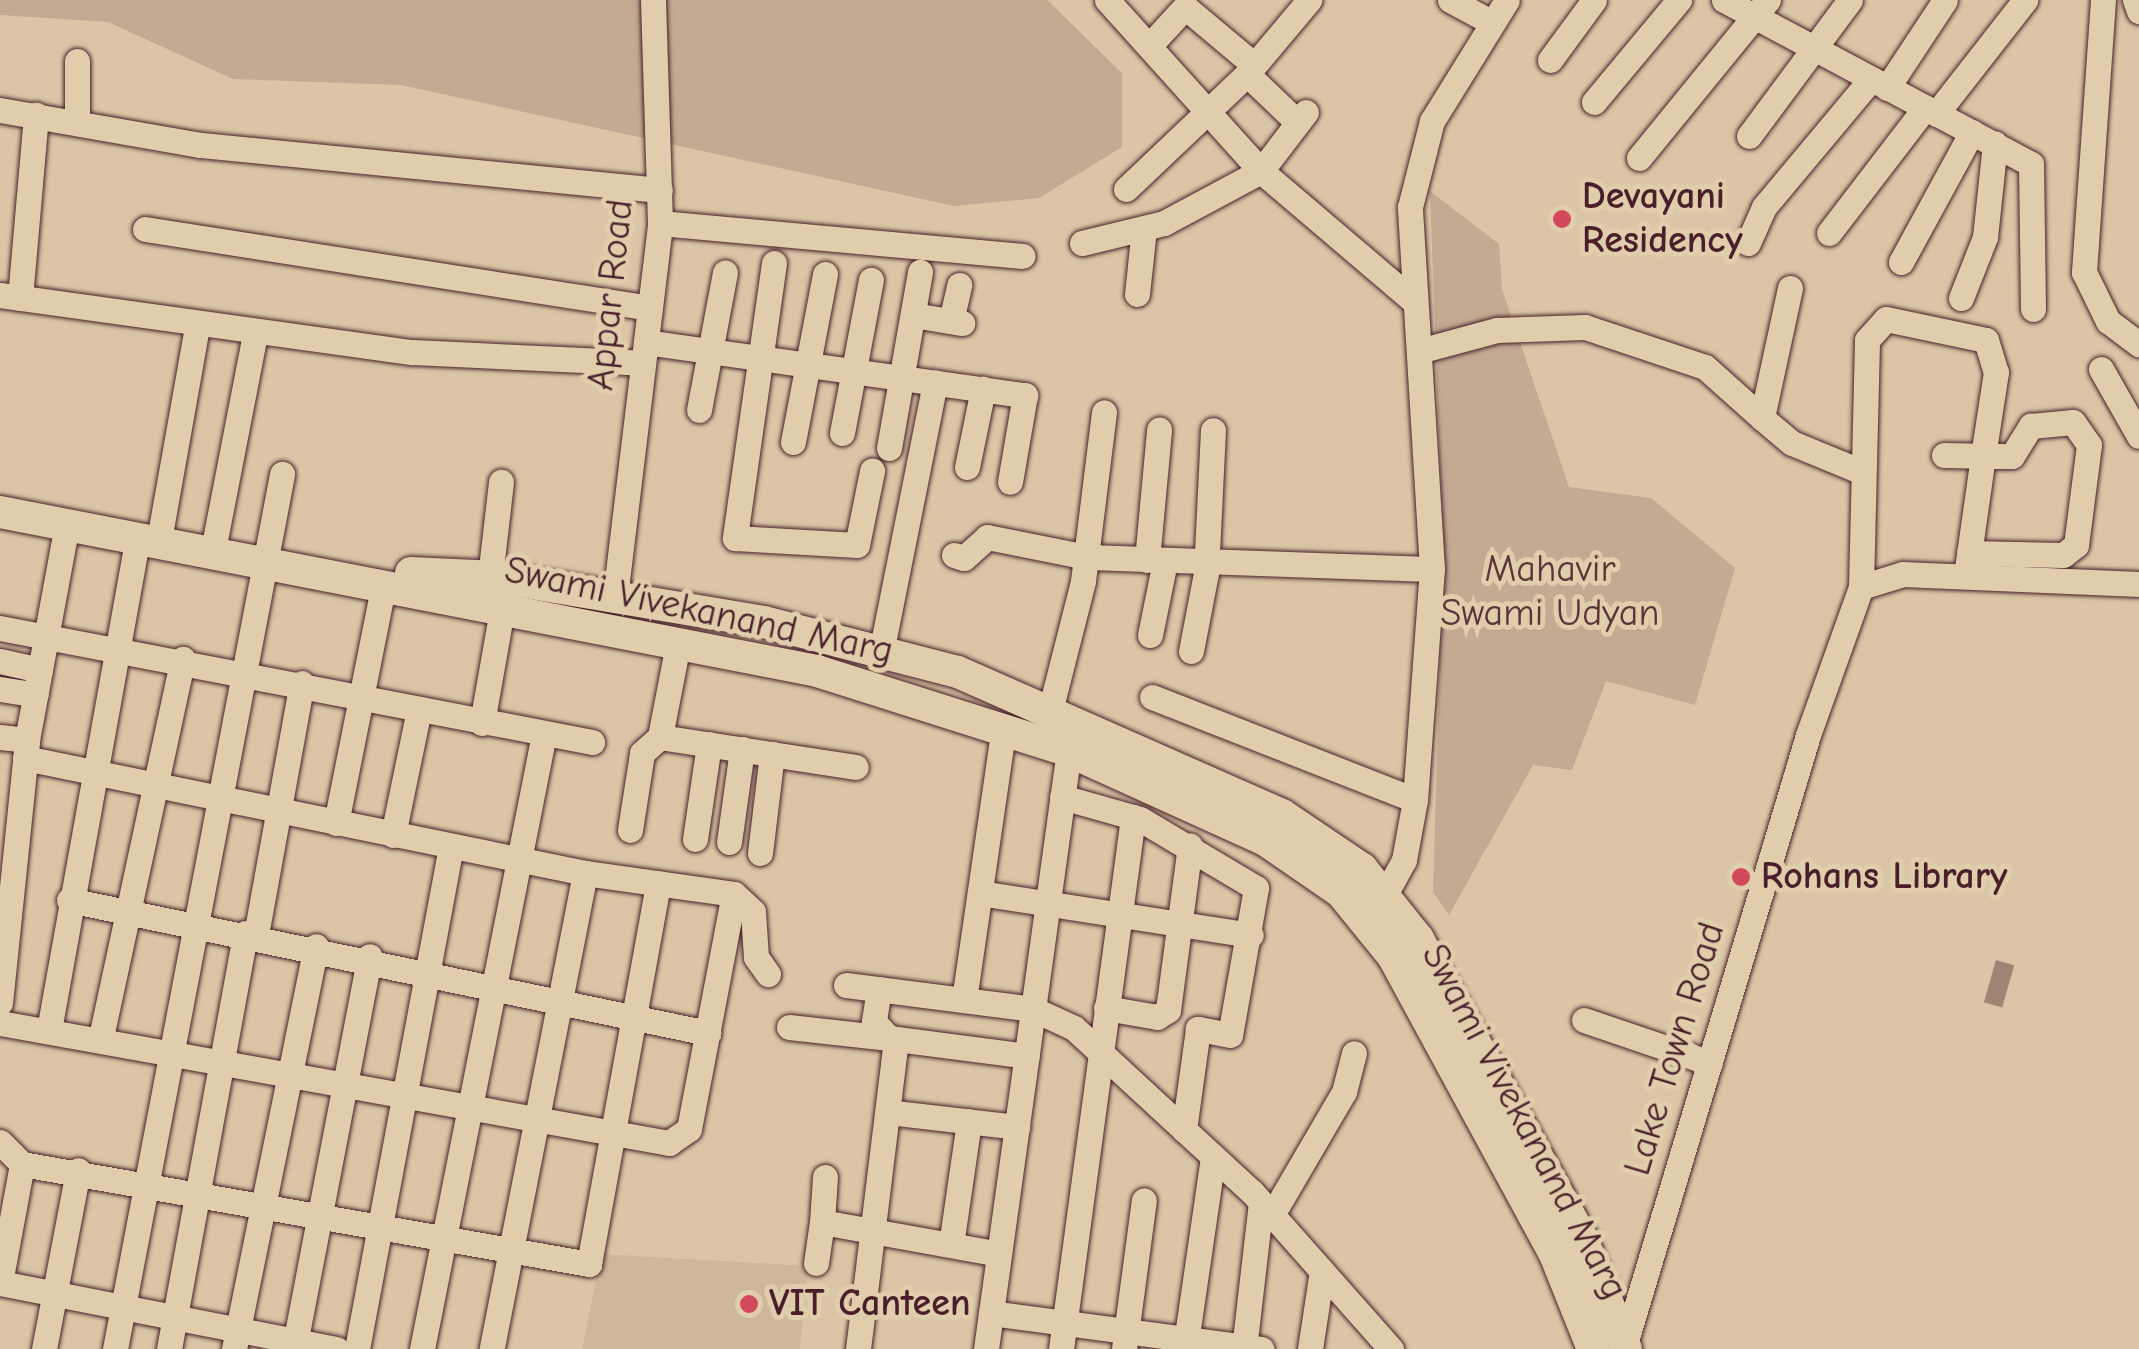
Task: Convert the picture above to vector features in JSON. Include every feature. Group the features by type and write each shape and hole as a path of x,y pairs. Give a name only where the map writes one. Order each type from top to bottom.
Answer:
{"main road":[{"name":"Swami Vivekanand Marg","path":"0,512 316,568 502,609 817,670 1068,750 1266,841 1341,892 1364,921 1463,1076 1615,1347"},
{"name":"Swami Vivekanand Marg","path":"316,568 490,577 615,597 881,652 1063,712 1282,814 1389,899 1490,1061 1615,1347"}],"street":[{"name":"Appar Road","path":"615,597 660,223 652,0"},
{"path":"1107,0 1261,172 1415,302"},
{"path":"1126,189 1251,69 1310,0"},
{"path":"1450,0 1489,21"},
{"path":"1364,921 1389,899 1415,800 1432,569 1415,302 1417,162 1489,21 1507,0"},
{"path":"1550,60 1594,0"},
{"path":"1594,102 1679,0"},
{"path":"1724,0 1761,8 1814,48 2032,164 2032,309"},
{"path":"1749,136 1850,0"},
{"path":"1748,243 1764,206 1879,84 1946,0"},
{"path":"1829,233 2025,0"},
{"path":"2103,0 2084,272 2108,320 2139,344"},
{"path":"2135,0 2139,11"},
{"path":"1082,243 1144,229 1261,172 1302,117 1188,4 1150,45"},
{"path":"1639,158 1761,8"},
{"path":"77,122 78,61"},
{"path":"0,110 201,145 660,190"},
{"path":"36,115 10,296 197,326 497,360 712,351 1026,395 1010,482"},
{"path":"1901,262 1983,138"},
{"path":"1962,298 1984,237 1983,138"},
{"path":"660,223 1022,256"},
{"path":"145,229 650,308"},
{"path":"1137,294 1144,229"},
{"path":"774,263 756,357 736,541 857,545 872,472"},
{"path":"699,410 725,272"},
{"path":"890,448 920,272"},
{"path":"792,442 825,274"},
{"path":"842,433 871,280"},
{"path":"913,316 957,322 959,285"},
{"path":"1762,418 1790,288"},
{"name":"Lake Town Road","path":"1615,1347 1861,587 1860,471 1867,340 1886,319 1986,340 1996,372 1984,456"},
{"path":"49,1030 89,774 197,326"},
{"path":"1419,351 1497,330 1585,327 1705,368 1762,418 1860,471"},
{"path":"214,550 256,333"},
{"path":"2101,369 2139,436"},
{"path":"881,652 935,382"},
{"path":"967,467 983,389"},
{"path":"986,1349 1068,750 1063,712 1088,557 1104,412"},
{"path":"1861,587 1903,574 2063,555 2081,531 2089,444 2073,422 2031,426 2012,456 1944,455"},
{"path":"1150,635 1159,430"},
{"path":"1191,652 1213,430"},
{"path":"1967,566 1984,456"},
{"path":"115,1349 282,474"},
{"path":"490,577 502,482"},
{"path":"0,1003 11,792 26,749 68,524"},
{"path":"954,554 964,558 987,537 1088,557 1432,569"},
{"path":"1967,566 2139,584"},
{"path":"336,823 384,584"},
{"path":"482,723 502,609"},
{"path":"0,628 117,646 482,723 592,742"},
{"path":"630,830 642,753 660,737 678,644"},
{"path":"101,1037 183,659"},
{"path":"0,661 38,682"},
{"path":"0,689 38,682"},
{"path":"169,1349 251,934 282,812 302,683"},
{"path":"1152,697 1415,800"},
{"path":"393,835 419,709"},
{"path":"964,1000 1004,727"},
{"path":"422,1349 467,1106 544,734"},
{"path":"0,737 89,774 154,788 585,872 734,894 753,912 756,957 768,974"},
{"path":"660,737 856,767"},
{"path":"695,839 709,744"},
{"path":"729,842 742,750"},
{"path":"760,853 772,754"},
{"path":"1062,797 1133,816 1190,845 1256,888 1251,935 1230,1035 1165,1024"},
{"path":"1061,1349 1133,816"},
{"path":"1106,1008 1157,1017 1168,1010 1190,845"},
{"path":"357,1349 451,846"},
{"path":"492,1349 585,872"},
{"path":"0,1142 22,1164 147,1179 589,1264 629,1020 658,883"},
{"path":"980,893 1251,935"},
{"path":"0,1023 101,1037 613,1133 683,1137 708,1033 734,894"},
{"path":"69,900 430,968 629,1020 708,1033"},
{"path":"236,1339 316,946"},
{"path":"295,1345 342,1082 370,956"},
{"path":"846,985 1033,1009 1100,1052 1266,1208 1381,1344"},
{"path":"879,989 874,1022 893,1038"},
{"path":"1584,1020 1710,1063"},
{"path":"789,1027 1027,1056"},
{"path":"1184,1130 1198,1030"},
{"path":"858,1349 888,1112 893,1038"},
{"path":"991,1313 1064,1322 1126,1340 1250,1348 1266,1208 1344,1092 1354,1053"},
{"path":"888,1112 1016,1127"},
{"path":"950,1245 969,1122"},
{"path":"1186,1344 1214,1157"},
{"path":"22,1164 5,1227 1,1275 55,1294 176,1317 236,1339 338,1349"},
{"path":"44,1349 78,1170"},
{"path":"816,1263 825,1177"},
{"path":"1126,1340 1144,1200"},
{"path":"822,1222 999,1254"},
{"path":"1310,1349 1322,1271"}],"shaded area":[{"path":"1996,960 2014,965 2002,1008 1984,1002"},
{"path":"601,1254 808,1266 800,1349 582,1349"}],"green space":[{"path":"0,0 1047,0 1122,73 1122,147 1039,198 954,206 401,85 233,79 108,22 0,15"},
{"name":"Mahavir Swami Udyan","path":"1430,191 1499,244 1502,289 1569,487 1651,498 1735,568 1695,705 1606,681 1572,770 1533,765 1449,915 1433,892 1443,546"}],"place":[{"name":"Devayani Residency","path":"1562,219"},
{"name":"Rohans Library","path":"1741,877"},
{"name":"VIT Canteen","path":"749,1304"}]}
